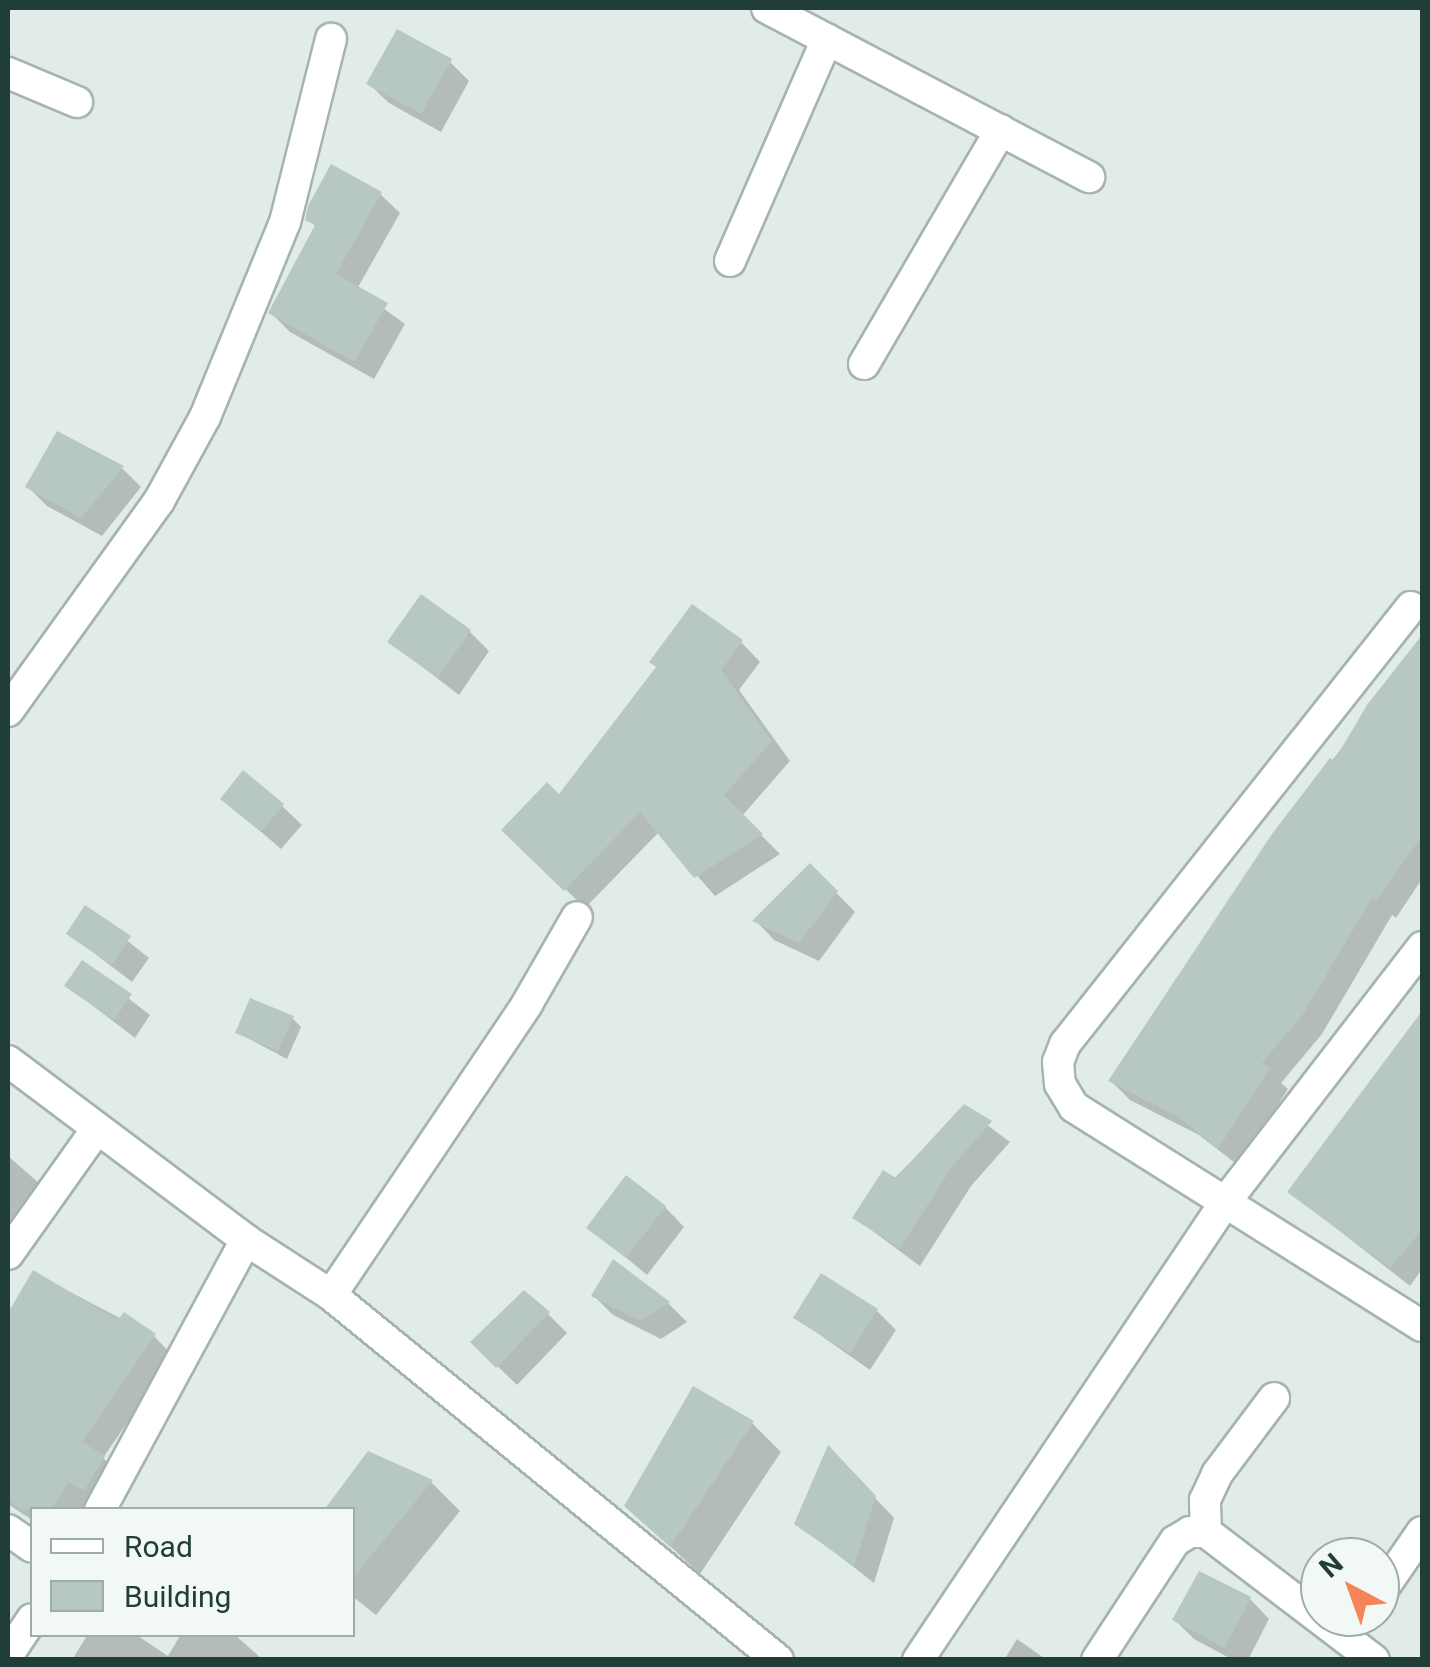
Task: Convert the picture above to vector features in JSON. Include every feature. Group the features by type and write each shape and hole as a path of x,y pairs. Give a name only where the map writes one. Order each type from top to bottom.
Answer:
{"street":[{"path":"767,8 1089,177"},
{"path":"730,261 827,39"},
{"path":"8,711 160,501 205,417 285,222 331,40"},
{"path":"8,73 77,102"},
{"path":"864,364 1001,130"},
{"path":"1411,606 1065,1044 1058,1062 1060,1084 1074,1107 1418,1316"},
{"path":"331,1295 527,1004 577,917"},
{"path":"918,1660 1226,1201 1422,947"},
{"path":"8,1061 246,1240 331,1295 778,1660"},
{"path":"8,1254 96,1130"},
{"path":"102,1507 246,1240"},
{"path":"1206,1532 1204,1500 1217,1474 1274,1398"},
{"path":"8,1530 30,1546"},
{"path":"1206,1532 1360,1645"},
{"path":"1097,1660 1174,1541 1206,1532"},
{"path":"1400,1564 1422,1532"},
{"path":"8,1655 30,1622"}],"building":[{"path":"397,29 452,59 421,114 366,84"},
{"path":"331,164 382,192 336,274 388,303 354,362 268,313 315,225 305,220 308,206"},
{"path":"57,431 124,466 81,518 25,487"},
{"path":"421,594 471,630 438,678 387,642"},
{"path":"692,604 743,640 721,670 772,741 724,795 763,834 694,878 640,812 564,891 501,830 547,782 559,794 656,667 649,662"},
{"path":"1422,635 1422,836 1376,901 1372,898 1303,1014 1262,1063 1270,1068 1218,1149 1177,1116 1108,1081 1272,834 1330,758 1334,761 1367,705"},
{"path":"243,770 284,804 261,832 220,799"},
{"path":"810,863 838,891 799,943 752,921"},
{"path":"85,905 131,936 112,965 66,934"},
{"path":"82,960 132,994 114,1020 64,986"},
{"path":"250,998 294,1016 278,1051 235,1033"},
{"path":"1422,1011 1422,1230 1390,1268 1287,1192"},
{"path":"964,1104 992,1121 952,1167 900,1248 852,1218 883,1170 896,1178"},
{"path":"626,1175 666,1206 626,1258 586,1228"},
{"path":"613,1259 670,1302 640,1321 591,1296"},
{"path":"33,1270 118,1320 124,1312 156,1334 82,1442 105,1456 84,1491 69,1482 53,1507 22,1510 8,1500 8,1313"},
{"path":"821,1273 878,1309 850,1353 793,1318"},
{"path":"524,1290 550,1312 496,1368 470,1342"},
{"path":"693,1386 754,1421 670,1547 624,1506"},
{"path":"828,1445 876,1496 854,1566 794,1524"},
{"path":"368,1451 433,1480 355,1575 355,1507 326,1507"},
{"path":"1199,1571 1251,1597 1225,1648 1172,1620"}]}
